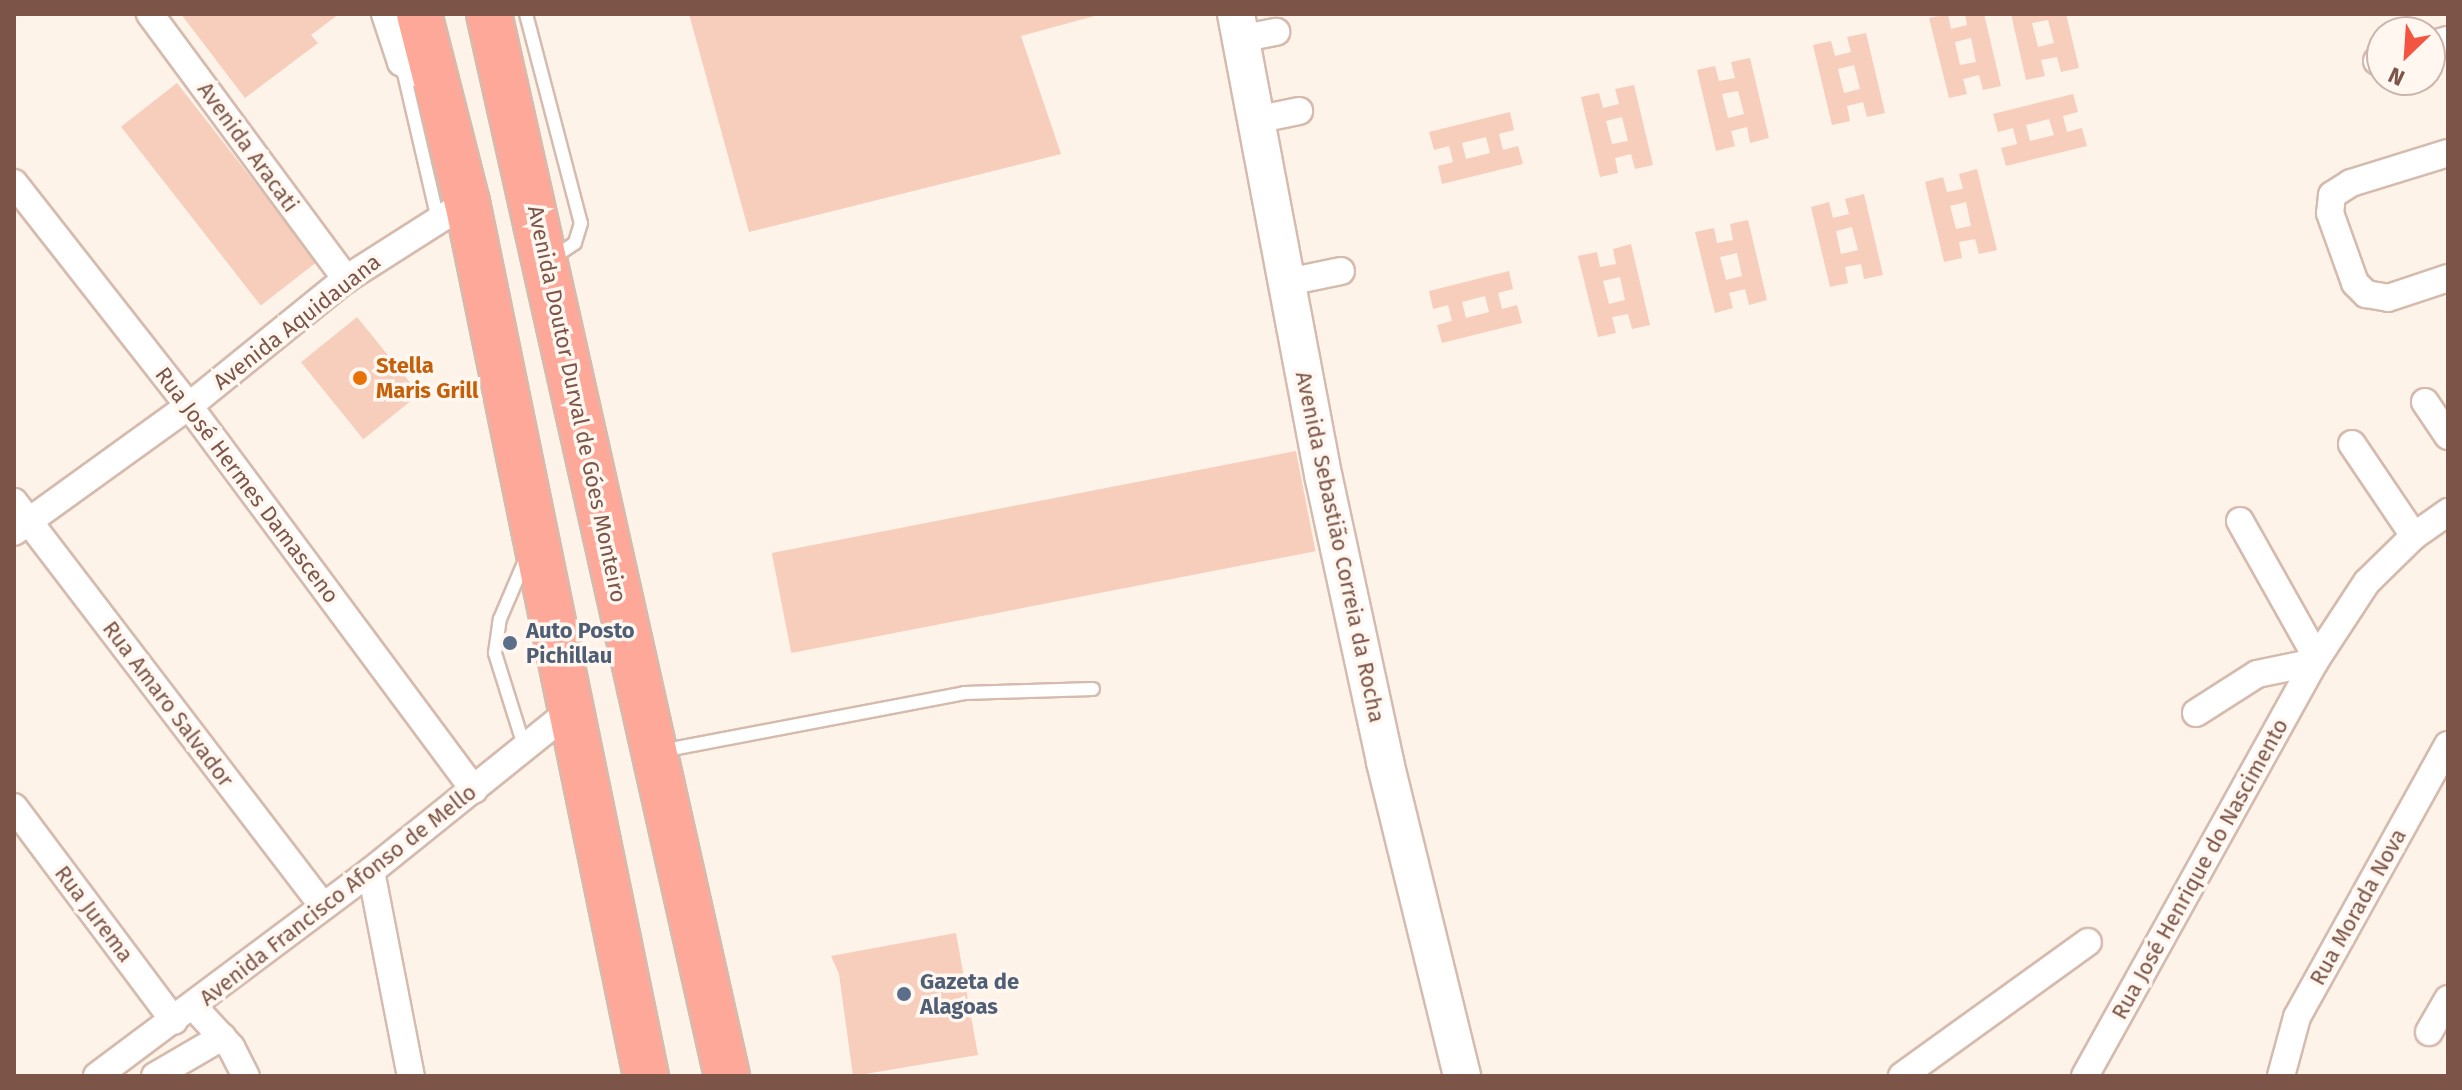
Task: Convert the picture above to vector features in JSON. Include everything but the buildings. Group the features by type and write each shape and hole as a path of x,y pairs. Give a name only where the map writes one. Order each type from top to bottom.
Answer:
{"highway":[{"path":"419,14 438,86 453,211 537,533 646,1076"},
{"name":"Avenida Doutor Durval de Góes Monteiro","path":"489,14 727,1076"}],"street":[{"name":"Avenida Aracati","path":"150,14 346,279"},
{"path":"385,14 401,62 438,86"},
{"path":"1237,26 1276,32"},
{"name":"Avenida Sebastião Correia da Rocha","path":"1237,26 1385,762 1462,1076"},
{"path":"1255,120 1299,111"},
{"path":"2448,153 2351,183 2332,195 2330,213 2355,283 2366,294 2388,298 2448,278"},
{"name":"Rua José Hermes Damasceno","path":"14,183 189,406 474,790"},
{"name":"Avenida Aquidauana","path":"19,518 189,406 346,279 453,211"},
{"path":"1288,282 1341,271"},
{"path":"2425,402 2448,436"},
{"path":"2352,444 2414,536"},
{"name":"Rua José Henrique do Nascimento","path":"2085,1076 2316,660 2367,582 2414,536 2448,512"},
{"name":"Rua Amaro Salvador","path":"19,518 323,906"},
{"path":"2196,713 2257,674 2316,660 2240,521"},
{"name":"Avenida Francisco Afonso de Mello","path":"97,1076 371,871 574,708"},
{"name":"Rua Morada Nova","path":"2281,1076 2297,1017 2448,745"},
{"name":"Rua Jurema","path":"14,807 183,1013 222,1037 246,1076"},
{"path":"371,871 411,1076"},
{"path":"1902,1076 1935,1066 2088,942"},
{"path":"2429,1032 2448,999"},
{"path":"155,1076 222,1037"}],"lane":[{"path":"526,14 581,223 575,243 546,260"},
{"path":"401,62 453,211"},
{"path":"525,749 495,653 500,619 537,533"},
{"path":"654,752 964,693 1093,689"}],"place":[{"name":"Stella Maris Grill","path":"360,378"},
{"name":"Auto Posto Pichillau","path":"510,643"},
{"name":"Gazeta de Alagoas","path":"904,994"}]}
